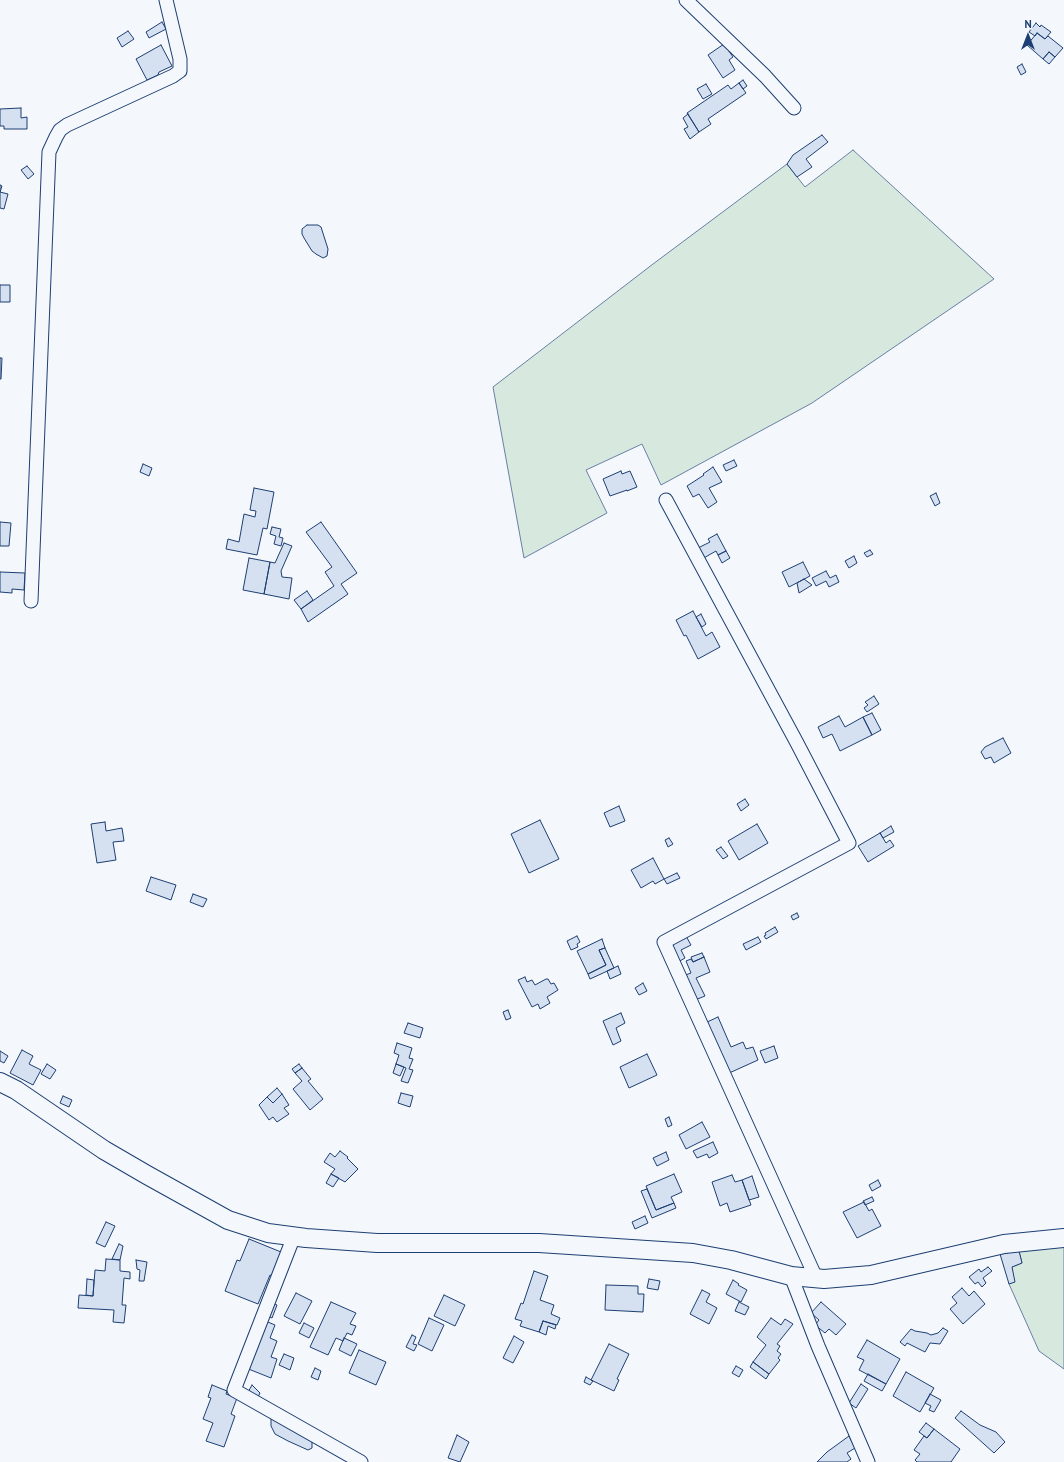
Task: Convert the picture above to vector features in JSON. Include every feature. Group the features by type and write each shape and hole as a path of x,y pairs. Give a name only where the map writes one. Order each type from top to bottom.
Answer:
{"main road":[{"path":"0,1082 16,1090 104,1150 147,1175 228,1220 268,1233 377,1243 539,1243 693,1253 731,1260 791,1276 824,1280 871,1275 1004,1244 1064,1238"}],"street":[{"path":"31,601 50,152 60,130 67,124 173,76 180,71 180,59 166,0"},
{"path":"686,0 765,76 794,108"},
{"path":"666,500 849,843 664,942 816,1278"},
{"path":"294,1236 234,1390 361,1462"},
{"path":"791,1276 818,1346 868,1462"}],"shaded area":[{"path":"853,150 994,279 812,403 661,485 642,444 586,470 607,513 524,558 493,387 653,264 787,164 805,187"},
{"path":"1064,1246 1064,1369 1039,1351 1009,1284 1012,1267 1022,1263 1019,1251"}],"building":[{"path":"162,22 166,29 149,38 146,32"},
{"path":"1036,23 1040,27 1041,25 1051,32 1045,39 1037,33 1035,36 1029,32"},
{"path":"128,31 134,39 122,47 117,38"},
{"path":"1037,33 1045,39 1048,36 1063,48 1055,57 1049,52 1043,59 1027,45"},
{"path":"724,44 733,57 729,60 735,70 723,78 708,55"},
{"path":"161,45 172,66 147,80 136,59"},
{"path":"1049,52 1055,57 1049,64 1043,59"},
{"path":"1022,64 1026,72 1021,75 1017,67"},
{"path":"743,80 747,86 743,89 739,83"},
{"path":"739,83 746,93 708,119 711,124 699,132 687,113 728,85 731,89"},
{"path":"706,84 712,94 703,99 697,89"},
{"path":"21,108 21,118 27,117 27,129 4,129 4,126 0,126 0,109"},
{"path":"688,114 699,132 690,139 684,129 688,127 683,118"},
{"path":"822,135 828,142 806,159 812,167 797,177 787,164 793,155"},
{"path":"27,166 34,174 28,179 21,170"},
{"path":"0,192 8,194 4,209 0,208"},
{"path":"307,225 318,225 321,227 328,249 327,256 323,258 312,251 302,234 302,229"},
{"path":"0,285 10,285 10,302 0,302"},
{"path":"0,358 2,358 1,379 0,379"},
{"path":"734,460 737,466 726,471 723,465"},
{"path":"143,464 152,468 149,476 140,472"},
{"path":"713,467 722,482 709,488 717,502 708,508 699,494 693,497 687,486"},
{"path":"621,471 622,474 630,471 637,487 610,496 603,479"},
{"path":"254,488 274,492 267,529 263,528 257,555 226,549 228,539 239,542 244,514 255,517 256,511 250,510"},
{"path":"936,493 940,503 935,506 930,496"},
{"path":"0,522 11,523 9,546 0,546"},
{"path":"321,522 357,573 341,584 348,594 308,622 301,609 334,586 325,572 332,567 306,532"},
{"path":"272,527 281,529 279,537 283,538 281,546 274,544 276,536 270,534"},
{"path":"717,534 726,551 718,555 716,551 702,559 696,549 710,542 708,539"},
{"path":"284,543 292,546 281,571 282,577 292,578 289,599 264,594 270,562 275,563"},
{"path":"870,550 873,554 867,557 864,553"},
{"path":"726,551 730,558 722,563 718,555"},
{"path":"854,556 857,563 849,568 845,561"},
{"path":"249,558 270,562 264,594 243,590"},
{"path":"803,562 810,576 789,587 782,572"},
{"path":"826,571 830,578 836,575 839,582 829,587 826,581 816,586 812,578"},
{"path":"0,572 25,573 24,590 12,589 12,593 0,592"},
{"path":"804,579 812,585 799,593 797,583"},
{"path":"307,591 313,600 301,609 294,600"},
{"path":"693,611 706,636 712,632 720,647 698,659 686,635 684,636 676,620"},
{"path":"701,614 706,624 702,627 696,617"},
{"path":"874,696 879,704 867,712 864,708 868,705 865,702"},
{"path":"872,713 881,730 872,735 863,717"},
{"path":"839,716 845,727 863,717 872,735 840,751 832,734 823,738 818,727"},
{"path":"1003,738 1011,753 994,763 991,757 985,759 981,752 985,747"},
{"path":"745,799 749,805 741,811 737,804"},
{"path":"619,806 625,821 610,827 604,813"},
{"path":"540,820 559,859 529,873 511,834"},
{"path":"105,822 106,831 122,828 124,841 113,842 116,860 97,863 91,824"},
{"path":"757,824 768,843 739,860 728,841"},
{"path":"891,826 894,832 883,838 880,833"},
{"path":"880,833 886,843 890,840 894,846 868,862 858,846"},
{"path":"669,838 673,844 668,847 665,840"},
{"path":"721,847 728,856 723,859 716,850"},
{"path":"653,858 664,879 655,884 653,881 641,888 631,870"},
{"path":"677,873 680,878 667,884 664,879"},
{"path":"151,877 176,885 171,900 146,891"},
{"path":"193,894 207,899 203,907 190,902"},
{"path":"797,913 799,917 793,920 791,916"},
{"path":"775,927 778,932 766,939 764,936 766,935 765,933"},
{"path":"577,936 580,942 577,944 578,947 571,950 567,941"},
{"path":"686,936 691,945 681,950 685,958 678,962 672,948 674,942"},
{"path":"758,937 761,942 746,950 743,944"},
{"path":"602,939 605,948 599,950 606,965 588,974 577,951"},
{"path":"605,948 614,968 590,979 588,974 606,965 599,950"},
{"path":"702,953 704,957 693,962 691,957"},
{"path":"704,957 710,972 696,978 705,996 695,1000 683,976 691,973 686,961 691,959 693,962"},
{"path":"618,966 621,974 610,979 607,971"},
{"path":"525,977 527,982 532,980 535,985 546,979 548,979 551,984 554,983 558,990 547,997 550,1003 540,1009 538,1004 532,1007 518,980"},
{"path":"643,983 647,991 639,995 635,988"},
{"path":"508,1010 511,1018 506,1020 503,1012"},
{"path":"621,1013 625,1023 616,1028 621,1041 613,1045 603,1021"},
{"path":"718,1017 731,1047 743,1042 746,1049 753,1047 758,1060 727,1074 705,1023"},
{"path":"408,1023 423,1028 420,1038 404,1033"},
{"path":"397,1043 412,1048 409,1058 413,1059 409,1069 413,1070 408,1083 401,1081 406,1068 396,1064 399,1055 394,1053"},
{"path":"774,1046 778,1058 765,1063 760,1051"},
{"path":"22,1050 33,1056 29,1064 41,1070 33,1085 10,1073"},
{"path":"0,1051 8,1056 4,1063 0,1061"},
{"path":"647,1054 657,1075 629,1088 620,1067"},
{"path":"47,1064 56,1070 50,1079 41,1074"},
{"path":"299,1064 302,1068 295,1073 292,1069"},
{"path":"396,1064 404,1067 400,1076 393,1073"},
{"path":"302,1068 311,1079 308,1081 323,1099 310,1110 293,1089 302,1081 295,1073"},
{"path":"277,1088 282,1094 273,1103 267,1097"},
{"path":"401,1093 413,1096 410,1107 398,1103"},
{"path":"282,1094 289,1105 284,1108 289,1114 277,1122 273,1117 269,1120 259,1105 267,1097 273,1103"},
{"path":"63,1096 72,1100 69,1107 60,1103"},
{"path":"669,1117 672,1125 668,1127 665,1119"},
{"path":"702,1122 710,1137 686,1149 679,1135"},
{"path":"713,1142 718,1153 709,1158 707,1154 697,1158 693,1151"},
{"path":"340,1151 348,1157 347,1158 358,1169 345,1182 331,1174 335,1169 324,1162 330,1153 335,1157"},
{"path":"666,1152 669,1160 657,1166 653,1158"},
{"path":"331,1174 339,1178 333,1187 326,1183"},
{"path":"674,1174 682,1192 671,1197 674,1203 656,1210 646,1186"},
{"path":"732,1175 735,1182 742,1180 751,1205 730,1212 727,1203 720,1206 712,1182"},
{"path":"752,1176 759,1197 749,1200 742,1180"},
{"path":"878,1180 881,1186 872,1191 869,1185"},
{"path":"647,1189 656,1210 674,1203 676,1208 652,1218 641,1191"},
{"path":"872,1197 874,1201 865,1205 863,1201"},
{"path":"864,1202 869,1211 872,1209 881,1226 857,1238 843,1212"},
{"path":"645,1216 648,1223 635,1229 632,1222"},
{"path":"106,1222 115,1226 105,1247 96,1243"},
{"path":"249,1239 281,1252 272,1276 270,1275 258,1304 225,1291 237,1260 240,1261"},
{"path":"119,1244 123,1246 120,1260 112,1259"},
{"path":"1019,1251 1022,1263 1012,1267 1015,1282 1009,1284 1000,1254"},
{"path":"106,1259 120,1260 120,1271 130,1272 130,1279 124,1278 122,1305 126,1305 124,1323 113,1322 114,1310 78,1308 79,1295 93,1296 95,1270 105,1271"},
{"path":"136,1260 147,1262 144,1281 139,1281 140,1270 137,1269"},
{"path":"988,1267 992,1271 983,1278 986,1283 982,1287 978,1282 975,1284 969,1277 979,1269 981,1272"},
{"path":"534,1271 548,1276 540,1300 554,1305 551,1314 560,1318 557,1325 543,1321 539,1332 520,1326 522,1321 515,1319 521,1303 523,1304"},
{"path":"87,1279 94,1280 93,1296 86,1295"},
{"path":"649,1279 660,1281 658,1290 647,1288"},
{"path":"733,1280 747,1290 741,1302 726,1294"},
{"path":"606,1285 638,1286 638,1294 644,1294 643,1312 605,1310"},
{"path":"962,1288 969,1296 974,1291 985,1304 963,1324 950,1309 957,1303 952,1297"},
{"path":"702,1290 710,1294 706,1302 717,1308 709,1324 690,1314"},
{"path":"296,1293 312,1301 300,1324 284,1316"},
{"path":"444,1295 465,1305 455,1326 434,1316"},
{"path":"270,1302 277,1305 272,1318 265,1315"},
{"path":"331,1302 356,1313 350,1324 356,1326 352,1335 347,1333 343,1341 336,1338 328,1355 310,1347"},
{"path":"739,1302 749,1307 745,1315 735,1311"},
{"path":"821,1302 846,1324 836,1335 829,1329 825,1333 815,1325 819,1320 811,1313"},
{"path":"429,1318 444,1325 432,1351 418,1344"},
{"path":"771,1318 781,1325 785,1319 793,1324 777,1344 780,1346 777,1351 781,1354 778,1358 780,1360 769,1374 753,1362 766,1345 757,1337"},
{"path":"263,1320 275,1325 270,1338 277,1341 271,1357 277,1359 271,1378 246,1368"},
{"path":"543,1321 556,1325 555,1329 548,1326 546,1335 539,1332"},
{"path":"304,1323 314,1328 309,1338 299,1333"},
{"path":"943,1328 948,1331 940,1344 930,1343 925,1352 907,1343 905,1346 900,1342 911,1329 931,1335 938,1333"},
{"path":"412,1335 416,1337 413,1344 417,1345 414,1351 406,1347"},
{"path":"514,1336 524,1342 513,1363 503,1358"},
{"path":"344,1338 357,1344 351,1356 339,1350"},
{"path":"867,1340 900,1359 886,1384 859,1370 864,1360 857,1357"},
{"path":"609,1344 629,1354 617,1379 619,1380 614,1391 591,1380"},
{"path":"359,1350 386,1362 376,1385 349,1373"},
{"path":"284,1354 294,1358 290,1370 279,1365"},
{"path":"753,1362 769,1374 766,1379 750,1367"},
{"path":"736,1366 743,1370 739,1377 732,1373"},
{"path":"315,1368 321,1371 318,1380 311,1377"},
{"path":"906,1372 934,1388 920,1412 893,1396"},
{"path":"868,1374 886,1384 882,1391 864,1381"},
{"path":"586,1377 593,1381 590,1385 584,1382"},
{"path":"861,1384 868,1389 856,1408 849,1403"},
{"path":"212,1385 227,1391 226,1394 237,1398 231,1414 235,1416 224,1447 206,1441 213,1423 203,1419 211,1398 208,1397"},
{"path":"252,1385 260,1393 257,1399 247,1394"},
{"path":"930,1394 941,1400 934,1412 929,1410 931,1406 925,1403"},
{"path":"961,1411 980,1425 996,1432 1005,1442 994,1453 955,1418"},
{"path":"271,1417 312,1440 312,1448 308,1450 275,1434 271,1426"},
{"path":"926,1423 934,1429 927,1438 919,1432"},
{"path":"934,1429 960,1449 951,1462 917,1462 915,1460 920,1454 914,1450 924,1436 927,1438"},
{"path":"457,1435 469,1442 460,1462 448,1458"},
{"path":"849,1436 855,1448 847,1453 851,1459 847,1462 817,1462 827,1452"}]}
